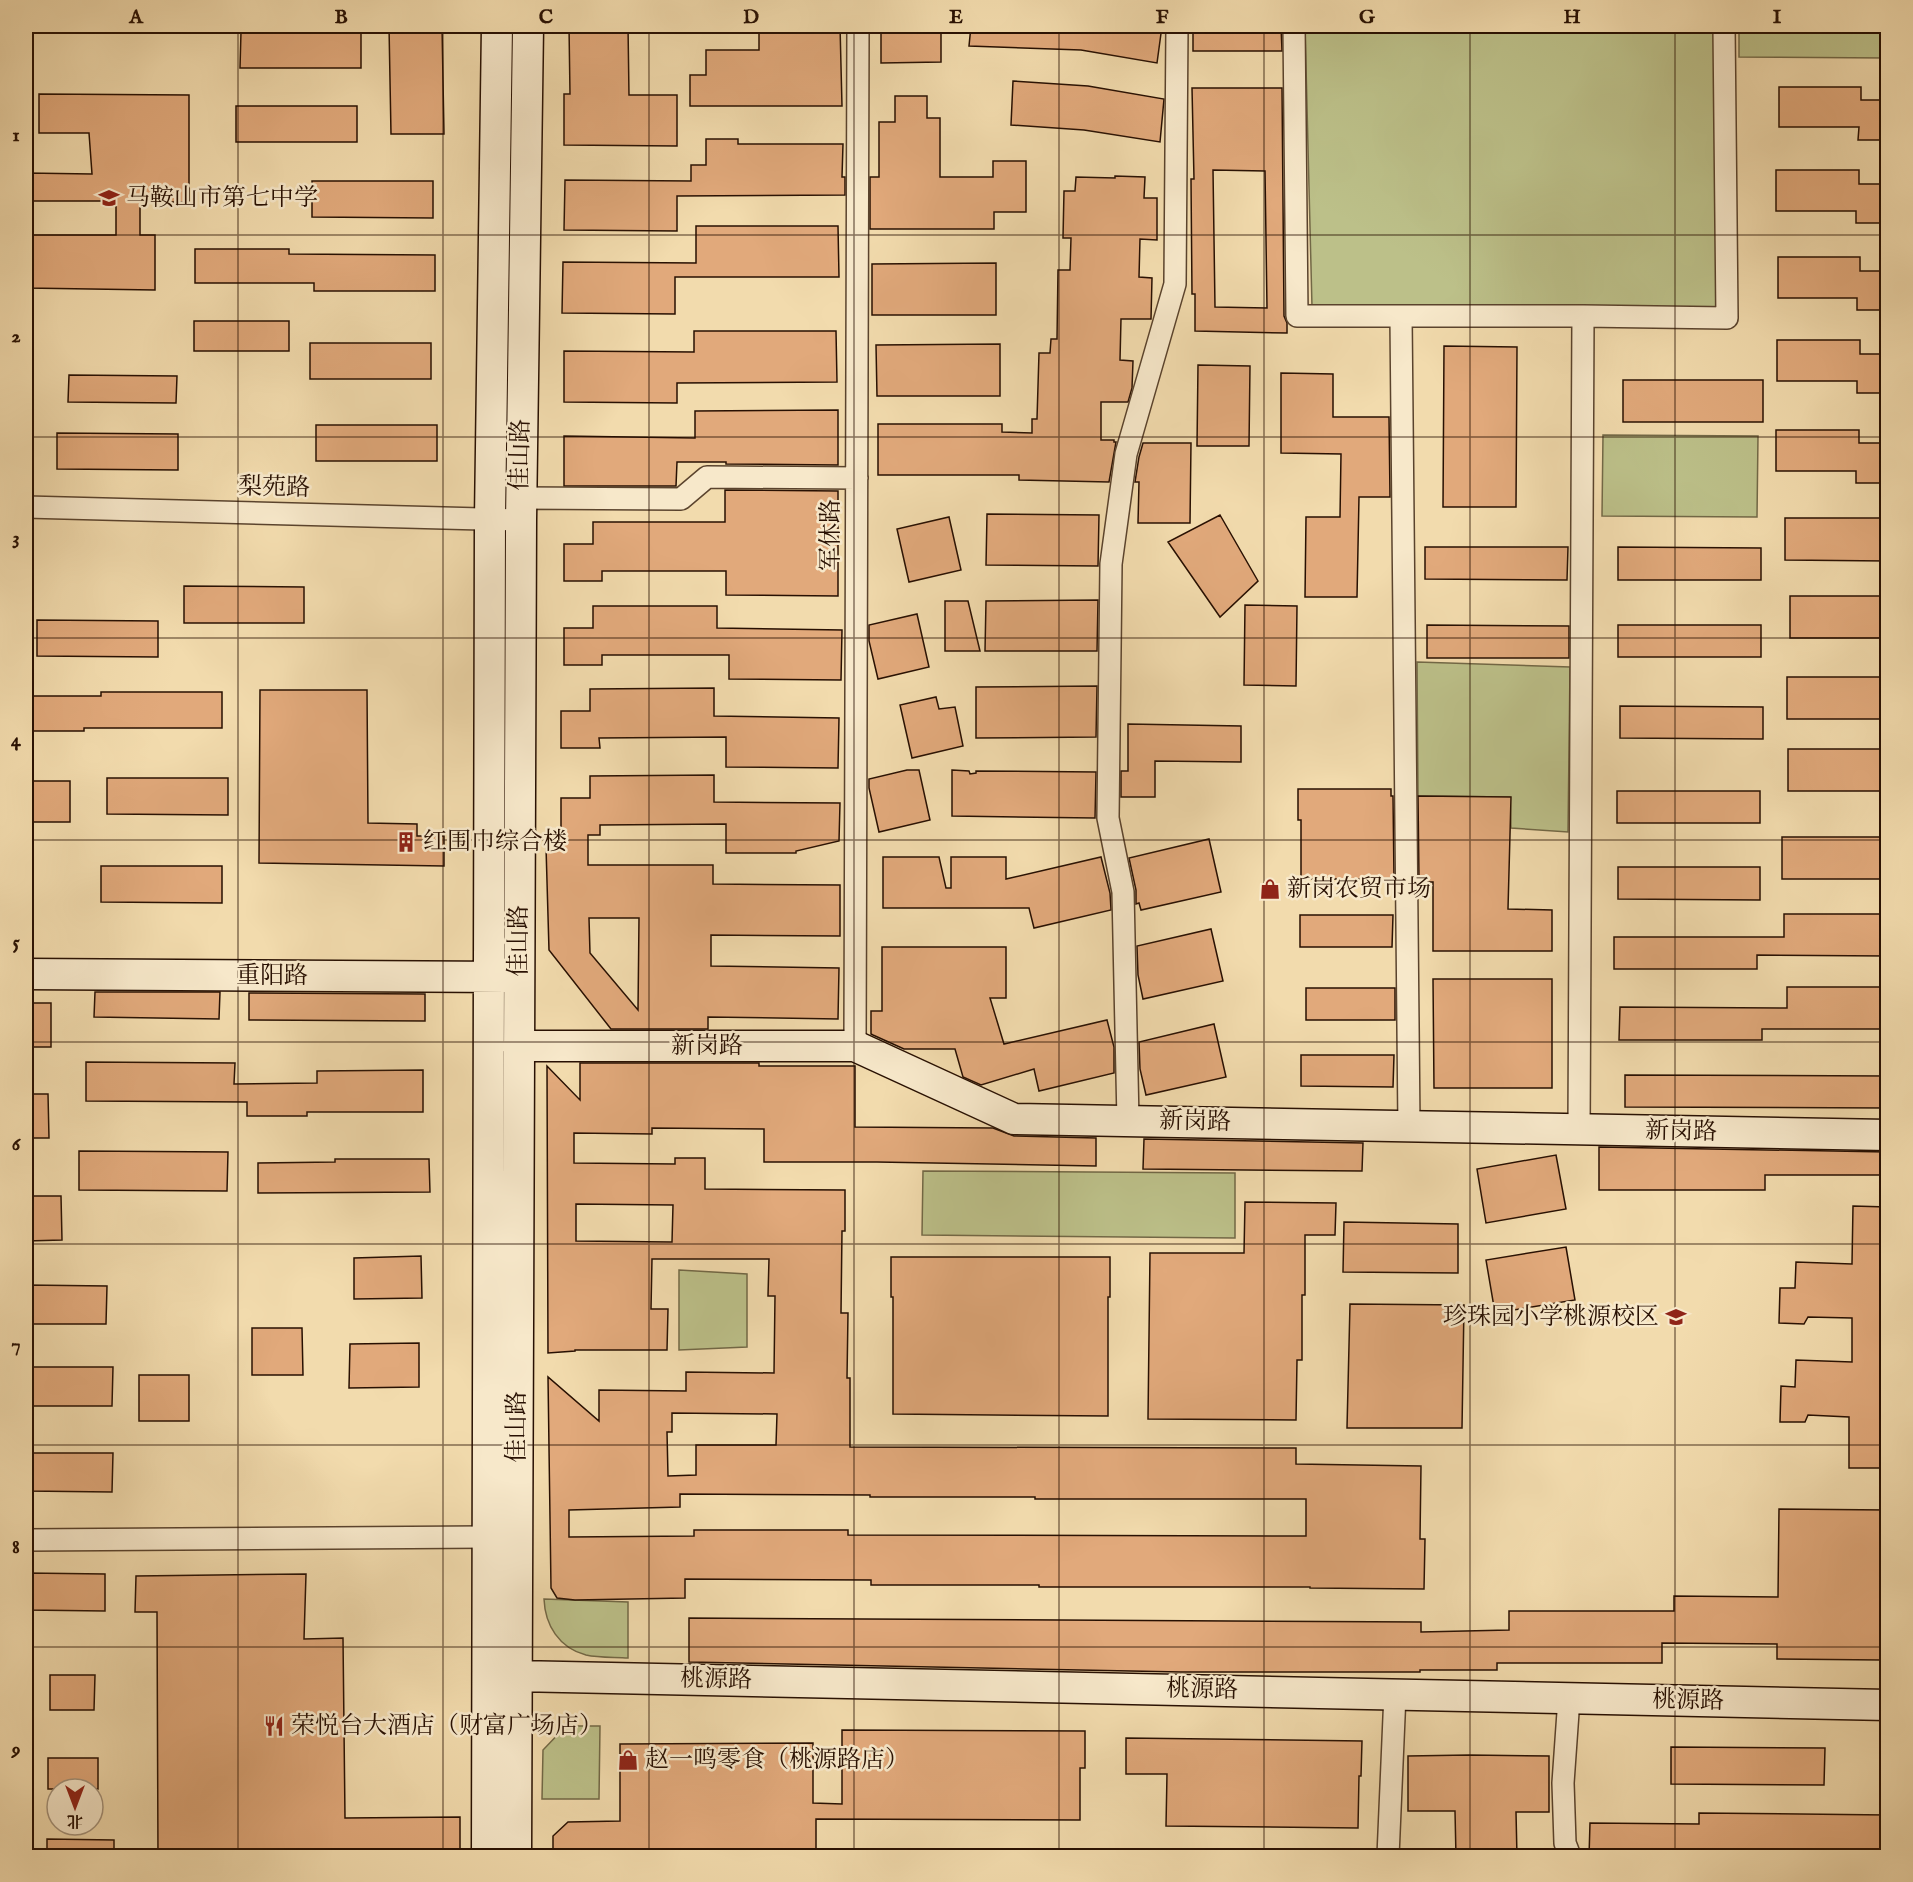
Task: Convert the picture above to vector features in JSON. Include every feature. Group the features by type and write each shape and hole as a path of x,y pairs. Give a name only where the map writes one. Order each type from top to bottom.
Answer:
{"street":[{"name":"佳山路","path":"487,1857 490,519 497,26"},
{"name":"佳山路","path":"516,1857 521,509 528,26"},
{"name":"军休路","path":"855,1046 858,26"},
{"path":"1128,1121 1123,892 1108,818 1111,564 1126,454 1175,284 1177,26"},
{"path":"1294,26 1297,316 1727,318 1724,26"},
{"path":"1579,1130 1583,316"},
{"path":"1401,317 1408,1127"},
{"name":"梨苑路","path":"26,507 490,519 521,509 681,499 708,477 856,478"},
{"name":"重阳路","path":"26,974 519,978"},
{"name":"新岗路","path":"518,1046 855,1046 1014,1119 1887,1135"},
{"path":"26,1540 487,1538"},
{"name":"桃源路","path":"516,1676 1887,1705"},
{"path":"1388,1857 1395,1694"},
{"path":"1569,1698 1563,1783 1565,1843 1570,1857"}],"green space":[{"path":"1305,26 1717,26 1720,307 1312,307"},
{"path":"1739,26 1887,26 1887,58 1739,57"},
{"path":"1603,435 1758,436 1757,517 1602,516"},
{"path":"1417,662 1570,667 1568,832 1511,828 1510,797 1418,796"},
{"path":"923,1171 1235,1173 1235,1238 922,1235"},
{"path":"679,1270 747,1274 747,1347 679,1350"},
{"path":"544,1599 628,1602 628,1658 591,1656 568,1647 555,1634 547,1618"},
{"path":"566,1726 600,1726 599,1799 542,1799 543,1750"}],"building":[{"path":"389,26 442,26 444,134 391,134"},
{"path":"569,26 628,26 629,95 677,95 677,146 564,145 564,94 570,94"},
{"path":"759,26 840,26 842,106 690,106 690,75 706,75 706,50 759,50"},
{"path":"897,26 941,28 941,62 881,63 881,32 897,32"},
{"path":"971,26 1162,26 1157,63 1081,50 969,46"},
{"path":"1193,26 1281,26 1282,51 1193,51"},
{"path":"241,32 361,32 361,68 240,68"},
{"path":"1013,81 1088,86 1164,99 1160,142 1084,130 1011,125"},
{"path":"1779,87 1861,87 1861,100 1887,100 1887,140 1858,140 1859,127 1779,127"},
{"path":"1192,88 1282,88 1284,316 1287,333 1195,331 1195,294 1192,294 1191,179 1194,179","holes":["1213,170 1265,171 1267,308 1215,307"]},
{"path":"39,94 189,95 189,202 140,202 140,235 155,235 155,290 26,288 26,235 116,235 116,201 26,201 26,173 92,174 89,133 39,133"},
{"path":"895,96 927,96 927,118 940,118 940,177 993,177 993,161 1026,161 1026,212 994,212 994,229 870,229 870,177 879,177 879,122 895,122"},
{"path":"236,106 357,106 357,142 236,142"},
{"path":"706,139 738,139 738,144 843,144 842,177 845,177 845,195 677,196 677,231 564,230 565,180 691,181 691,165 706,165"},
{"path":"1776,170 1859,170 1859,184 1887,184 1887,223 1856,223 1856,211 1776,211"},
{"path":"1115,176 1145,177 1144,198 1157,198 1157,240 1140,239 1139,277 1152,278 1151,319 1121,319 1120,360 1133,361 1132,388 1128,402 1101,402 1101,440 1116,442 1109,482 1019,480 1019,475 878,475 878,424 1002,424 1002,432 1032,433 1032,419 1037,419 1039,353 1050,353 1051,339 1057,339 1058,270 1070,270 1071,238 1063,238 1064,191 1075,191 1076,177 1115,178"},
{"path":"312,181 433,181 433,218 312,217"},
{"path":"696,226 838,226 839,277 675,277 675,314 562,313 563,262 696,263"},
{"path":"195,249 289,249 289,254 435,255 435,291 314,291 314,283 195,283"},
{"path":"1778,257 1860,257 1860,271 1887,271 1887,310 1857,310 1857,298 1778,298"},
{"path":"996,263 996,315 872,315 872,264"},
{"path":"194,321 289,321 289,351 194,351"},
{"path":"694,331 836,331 837,382 677,383 677,403 564,402 564,351 694,352"},
{"path":"1777,340 1860,340 1860,354 1887,354 1887,393 1857,393 1857,381 1777,381"},
{"path":"310,343 431,343 431,379 310,379"},
{"path":"1000,344 1000,396 877,396 876,345"},
{"path":"1444,346 1517,347 1516,507 1443,507"},
{"path":"1198,365 1250,366 1249,446 1197,446"},
{"path":"1281,373 1333,374 1333,417 1389,417 1390,497 1359,497 1357,597 1305,597 1306,517 1340,517 1341,454 1281,453"},
{"path":"69,375 177,376 176,403 68,402"},
{"path":"1623,380 1763,380 1763,422 1623,422"},
{"path":"838,410 838,465 677,462 676,486 564,486 564,436 695,438 695,411"},
{"path":"316,425 437,425 437,461 316,461"},
{"path":"1776,430 1859,430 1859,443 1887,443 1887,483 1856,483 1856,471 1776,471"},
{"path":"57,433 178,434 178,470 57,469"},
{"path":"1143,443 1191,443 1190,523 1138,523 1139,482 1135,482"},
{"path":"725,490 838,491 838,596 726,595 726,571 602,571 602,581 564,581 564,544 593,544 593,522 725,522"},
{"path":"987,514 1099,515 1098,566 986,565"},
{"path":"1220,515 1258,581 1220,617 1168,542"},
{"path":"949,517 961,570 909,582 897,529"},
{"path":"1785,518 1887,518 1887,561 1785,560"},
{"path":"1425,547 1568,547 1567,580 1425,579"},
{"path":"1618,547 1761,548 1761,580 1618,580"},
{"path":"184,586 304,587 304,623 184,623"},
{"path":"1790,596 1887,596 1887,638 1790,638"},
{"path":"1098,600 1097,651 985,651 986,601"},
{"path":"945,601 968,601 980,651 945,651"},
{"path":"1245,605 1297,606 1296,686 1244,685"},
{"path":"593,606 717,606 717,628 842,630 841,680 729,679 729,655 602,655 602,665 564,665 564,628 593,628"},
{"path":"917,614 929,667 878,679 869,641 869,625"},
{"path":"37,620 158,621 158,657 37,656"},
{"path":"1427,625 1569,626 1569,658 1427,658"},
{"path":"1618,625 1761,625 1761,657 1618,657"},
{"path":"1787,677 1887,677 1887,719 1787,719"},
{"path":"1097,686 1096,737 976,738 976,687"},
{"path":"714,688 714,716 839,718 838,768 726,767 726,737 599,738 600,748 561,748 561,711 590,711 590,689"},
{"path":"260,690 367,690 368,823 417,824 417,836 444,836 444,866 259,863"},
{"path":"101,692 222,692 222,728 84,728 84,731 26,731 26,696 101,696"},
{"path":"936,697 939,709 955,707 963,746 912,758 900,705"},
{"path":"1620,706 1763,707 1763,739 1620,738"},
{"path":"1128,724 1241,726 1241,762 1155,761 1155,797 1121,797 1121,771 1128,771"},
{"path":"1788,749 1887,749 1887,791 1788,791"},
{"path":"907,770 919,770 930,820 879,832 869,779"},
{"path":"952,770 969,771 970,774 976,771 1096,772 1095,818 952,816"},
{"path":"714,775 714,802 840,803 839,841 796,851 796,853 726,853 726,824 600,825 600,835 588,835 588,865 713,865 713,884 840,885 840,936 711,935 711,966 839,968 838,1019 708,1017 708,1029 611,1029 549,950 546,847 561,846 561,798 590,798 590,776","holes":["589,918 639,918 638,1010 590,953"]},
{"path":"107,778 228,778 228,815 107,814"},
{"path":"26,781 70,781 70,822 26,822"},
{"path":"1298,789 1391,789 1394,879 1301,879 1301,820 1298,820"},
{"path":"1617,791 1760,791 1760,823 1617,823"},
{"path":"1418,796 1511,797 1508,909 1552,910 1552,951 1433,951 1433,882 1419,882"},
{"path":"1782,837 1887,837 1887,879 1782,879"},
{"path":"1209,839 1221,892 1141,910 1139,903 1136,904 1136,890 1129,858"},
{"path":"883,857 939,857 946,888 951,888 951,857 1006,857 1006,879 1101,857 1110,893 1111,910 1034,928 1029,908 883,908"},
{"path":"101,866 222,866 222,903 101,902"},
{"path":"1618,867 1760,867 1760,900 1618,899"},
{"path":"1784,914 1887,914 1887,956 1757,955 1757,969 1614,969 1614,937 1784,937"},
{"path":"1300,915 1393,915 1392,947 1300,947"},
{"path":"1211,929 1223,981 1143,999 1138,975 1137,946"},
{"path":"882,947 1006,947 1006,998 990,998 1004,1044 1107,1020 1114,1047 1114,1073 1039,1091 1034,1069 981,1085 963,1077 955,1049 904,1049 871,1034 871,1011 882,1011"},
{"path":"1433,979 1552,979 1552,1088 1434,1088"},
{"path":"1787,987 1887,987 1887,1029 1762,1029 1762,1040 1619,1040 1620,1007 1787,1008"},
{"path":"1306,988 1395,988 1395,1020 1306,1020"},
{"path":"95,992 220,992 219,1019 94,1017"},
{"path":"249,993 425,994 425,1021 249,1020"},
{"path":"26,1003 51,1003 51,1047 26,1047"},
{"path":"1214,1024 1226,1077 1146,1095 1140,1069 1139,1042"},
{"path":"1301,1055 1394,1055 1393,1087 1301,1086"},
{"path":"86,1062 235,1063 234,1084 317,1083 317,1071 423,1070 423,1112 307,1112 307,1116 247,1116 247,1102 86,1101"},
{"path":"580,1063 759,1063 759,1066 855,1066 855,1127 993,1128 1014,1136 1096,1138 1096,1166 764,1162 764,1129 652,1128 652,1134 574,1133 574,1163 675,1164 675,1158 705,1158 705,1189 845,1190 841,1313 848,1313 847,1378 850,1378 850,1447 1296,1448 1296,1464 1421,1466 1420,1539 1425,1539 1424,1589 871,1585 871,1580 685,1579 685,1598 575,1600 557,1598 551,1588 548,1377 599,1421 599,1390 686,1391 686,1372 774,1373 775,1296 768,1296 769,1259 652,1259 651,1309 668,1309 667,1350 575,1350 548,1353 547,1066 580,1100","holes":["576,1204 673,1205 672,1242 576,1241","672,1413 777,1414 776,1445 696,1445 696,1475 668,1476 667,1432 672,1432","680,1494 1035,1497 1035,1499 1306,1499 1306,1536 848,1535 848,1530 694,1530 694,1536 569,1537 569,1510 680,1507"]},
{"path":"1625,1075 1887,1076 1887,1108 1625,1107"},
{"path":"26,1094 48,1094 49,1138 26,1138"},
{"path":"1144,1139 1363,1143 1362,1171 1143,1169"},
{"path":"1599,1147 1887,1152 1887,1175 1765,1175 1765,1190 1599,1190"},
{"path":"79,1151 228,1152 227,1191 79,1190"},
{"path":"1556,1155 1566,1209 1486,1223 1477,1169"},
{"path":"335,1159 429,1159 430,1192 258,1193 258,1163 335,1162"},
{"path":"26,1196 61,1196 62,1240 26,1241"},
{"path":"1245,1202 1336,1203 1335,1235 1305,1235 1302,1360 1297,1360 1296,1420 1148,1419 1150,1253 1244,1253"},
{"path":"1853,1206 1887,1207 1887,1468 1849,1468 1849,1417 1808,1415 1805,1422 1780,1422 1781,1386 1795,1387 1796,1360 1852,1362 1852,1318 1808,1317 1804,1324 1779,1323 1780,1288 1795,1288 1796,1262 1852,1264"},
{"path":"1344,1222 1458,1224 1458,1273 1343,1272"},
{"path":"1566,1247 1575,1300 1495,1313 1486,1260"},
{"path":"421,1256 422,1298 354,1299 354,1258"},
{"path":"891,1257 1110,1257 1108,1416 893,1414"},
{"path":"26,1285 107,1286 106,1324 26,1324"},
{"path":"1350,1304 1464,1305 1462,1428 1347,1428"},
{"path":"252,1328 302,1328 303,1375 252,1375"},
{"path":"419,1343 419,1387 349,1388 350,1344"},
{"path":"26,1367 113,1367 112,1406 26,1406"},
{"path":"139,1375 189,1375 189,1421 139,1421"},
{"path":"26,1453 113,1453 112,1492 26,1491"},
{"path":"1779,1509 1887,1510 1887,1651 1881,1660 1777,1659 1777,1644 1662,1643 1662,1663 1497,1663 1497,1670 1420,1670 1420,1672 1181,1672 689,1662 689,1618 1421,1622 1421,1632 1509,1630 1509,1611 1674,1611 1674,1596 1778,1597"},
{"path":"26,1573 105,1574 105,1611 26,1610"},
{"path":"306,1574 304,1639 343,1638 345,1818 460,1817 460,1857 158,1857 157,1612 135,1612 136,1576"},
{"path":"50,1675 95,1675 94,1710 50,1710"},
{"path":"842,1730 1085,1731 1085,1768 1080,1768 1080,1820 816,1819 816,1854 653,1852 653,1857 553,1857 553,1836 568,1822 620,1821 620,1744 813,1743 813,1803 842,1804"},
{"path":"1126,1738 1362,1741 1358,1828 1166,1826 1167,1774 1126,1774"},
{"path":"1671,1747 1825,1748 1824,1785 1671,1784"},
{"path":"1408,1756 1549,1756 1549,1812 1516,1812 1517,1857 1456,1857 1455,1811 1408,1811"},
{"path":"48,1758 98,1758 98,1777 48,1777"},
{"path":"1699,1813 1887,1815 1887,1857 1589,1857 1590,1823 1699,1824"},
{"path":"47,1839 114,1840 114,1857 47,1857"}],"place":[{"name":"马鞍山市第七中学","path":"109,198"},
{"name":"红围巾综合楼","path":"406,842"},
{"name":"新岗农贸市场","path":"1270,889"},
{"name":"珍珠园小学桃源校区","path":"1676,1317"},
{"name":"荣悦台大酒店（财富广场店）","path":"274,1726"},
{"name":"赵一鸣零食（桃源路店）","path":"628,1760"}]}
